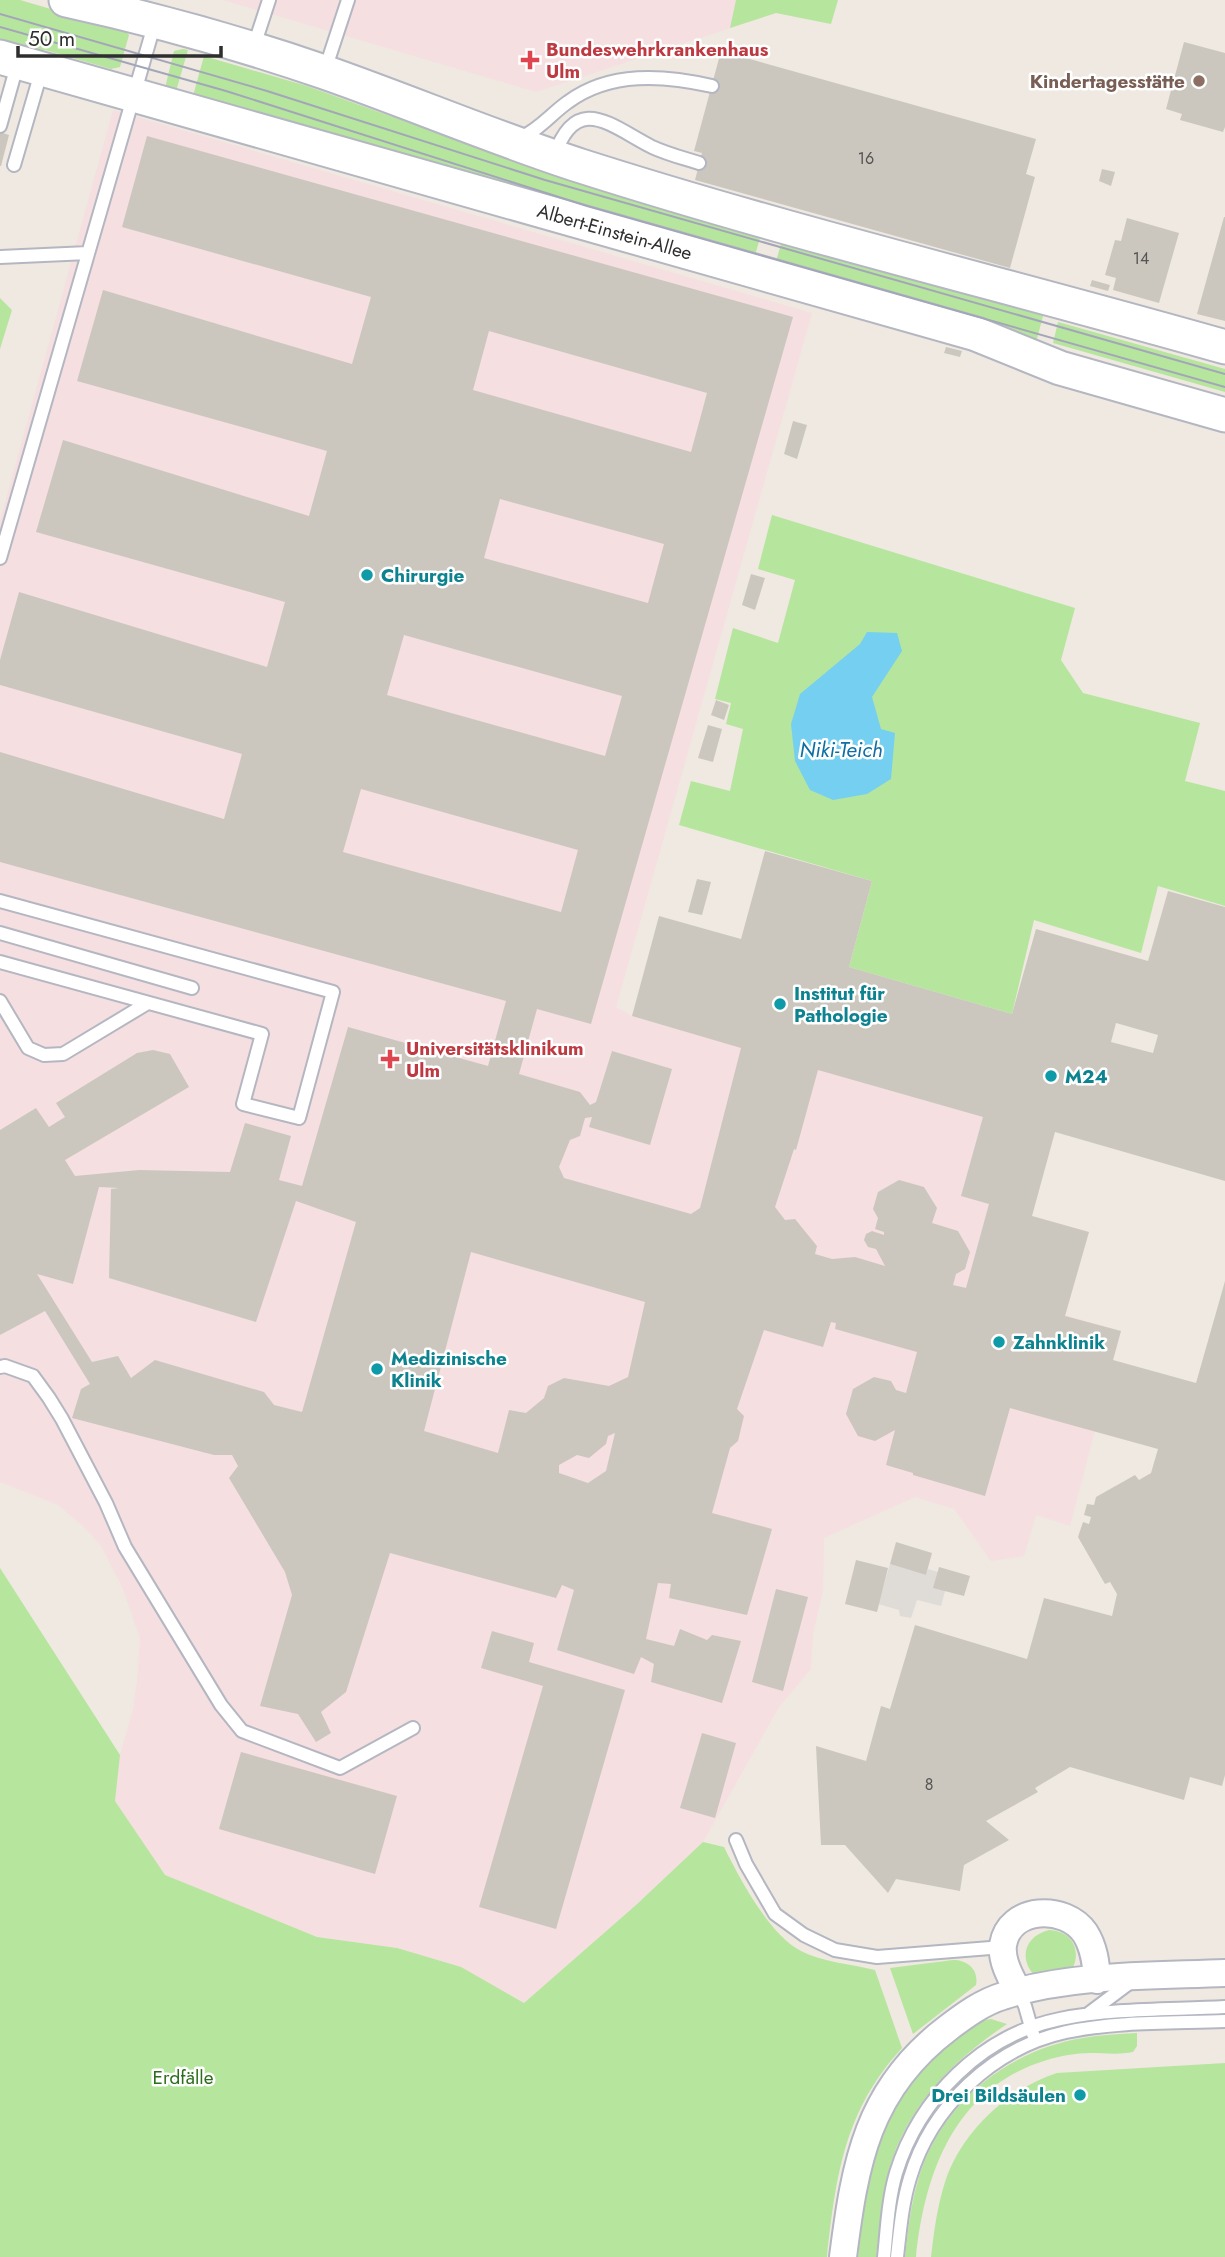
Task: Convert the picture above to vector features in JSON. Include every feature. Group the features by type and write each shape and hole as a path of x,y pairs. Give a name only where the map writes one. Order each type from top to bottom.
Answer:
{"street":[{"path":"66,0 253,49 324,72 507,142 554,157 882,253 1006,288 1058,299 1225,347"},
{"name":"Albert-Einstein-Allee","path":"20,62 969,332 1060,368 1225,415"},
{"path":"1018,1991 1007,1968 1003,1947 1008,1931 1026,1917 1042,1913 1064,1916 1085,1934 1093,1951 1099,1992"},
{"path":"844,2257 850,2199 861,2149 870,2126 892,2088 914,2058 937,2036 984,2004 1018,1991 1099,1992 1138,1977 1225,1973"}],"lane":[{"path":"253,49 270,0"},
{"path":"324,72 348,0"},
{"path":"0,558 155,22"},
{"path":"0,126 20,62"},
{"path":"14,165 20,62"},
{"path":"507,142 527,135 580,94 614,82 665,77 712,86"},
{"path":"554,157 567,130 581,120 591,117 608,122 661,151 699,163"},
{"path":"0,257 88,253"},
{"path":"0,901 332,992 299,1118 243,1104 262,1034 0,962"},
{"path":"0,933 192,988"},
{"path":"0,1001 28,1048 44,1055 63,1054 146,1004"},
{"path":"0,1367 5,1366 33,1376 49,1398 106,1503 125,1547 221,1705 242,1731 340,1768 413,1728"},
{"path":"736,1840 746,1864 775,1914 804,1935 835,1950 877,1957 1003,1947"},
{"path":"1018,1991 1035,2042"},
{"path":"1063,2032 1086,2015 1099,1992"},
{"path":"884,2257 896,2175 909,2141 943,2089 965,2066 995,2045 1051,2021 1086,2015 1225,2007"},
{"path":"897,2257 910,2176 933,2128 954,2099 974,2079 1001,2059 1063,2032 1225,2021"}],"shaded area":[{"name":"Bundeswehrkrankenhaus Ulm","path":"223,0 780,0 776,13 536,92"},
{"name":"Universitätsklinikum Ulm","path":"113,110 812,313 616,1007 632,1016 976,1115 1055,1132 1032,1216 1089,1232 1065,1315 1121,1331 1070,1526 1036,1515 1024,1556 991,1561 954,1509 915,1497 824,1538 823,1591 813,1634 811,1669 779,1707 703,1842 524,2003 512,1995 397,1948 317,1937 164,1875 115,1801 120,1755 133,1709 140,1638 122,1587 101,1546 85,1528 58,1505 0,1482 0,521"},
{"path":"890,1564 926,1575 928,1569 938,1572 945,1591 941,1606 917,1600 911,1618 900,1616 899,1610 878,1604"}],"green space":[{"path":"0,0 20,0 126,31 129,35 120,67 111,69 45,50 20,52 0,48"},
{"path":"736,0 838,0 831,24 776,13 730,28"},
{"path":"188,50 174,98 164,92 174,51"},
{"path":"204,56 307,86 390,116 414,121 763,228 753,262 191,103"},
{"path":"784,234 1046,305 1034,350 774,268"},
{"path":"0,298 12,310 0,349"},
{"path":"1058,322 1225,369 1225,392 1053,343"},
{"path":"772,515 1075,608 1061,660 1083,693 1200,723 1185,781 1225,791 1225,906 1158,886 1141,953 1034,920 1012,1014 849,967 872,881 679,825 691,781 730,791 743,729 726,724 731,703 715,699 733,628 778,643 795,580 758,569"},
{"name":"Erdfälle","path":"0,1568 120,1755 115,1801 165,1875 317,1937 397,1948 461,1967 524,2003 703,1842 724,1847 756,1904 789,1943 818,1958 875,1970 902,2048 882,2072 855,2120 839,2172 827,2257 0,2257"},
{"path":"1049,1930 1064,1934 1073,1943 1075,1963 1072,1970 1035,1976 1027,1962 1027,1948 1034,1937"},
{"path":"953,1960 963,1962 974,1970 976,1985 913,2034 890,1968"},
{"path":"991,2019 1007,2024 948,2072 916,2111 903,2133 886,2182 876,2257 858,2257 872,2167 878,2146 898,2106 919,2074 939,2052 969,2028"},
{"path":"1137,2033 1137,2046 1133,2052 1090,2053 1052,2059 1016,2073 989,2090 968,2111 951,2136 927,2193 916,2257 905,2257 919,2177 943,2126 961,2104 1004,2068 1055,2044 1103,2035"},
{"path":"1225,2063 1225,2257 931,2257 940,2201 953,2163 975,2129 989,2114 1021,2090 1057,2073"}],"water":[{"name":"Niki-Teich","path":"867,632 897,633 902,651 872,697 881,729 895,733 891,779 867,794 833,800 810,790 795,761 791,724 800,694 860,644"}],"building":[{"name":"Kindertagesstätte","path":"1184,42 1225,53 1223,132 1180,120 1182,114 1166,109"},
{"path":"721,51 1036,139 1026,174 1035,177 1010,268 695,180 702,153 694,151"},
{"path":"0,132 9,135 1,166 0,166"},
{"path":"147,136 793,317 591,1024 537,1009 519,1074 580,1092 590,1105 596,1102 612,1051 672,1069 650,1145 589,1127 592,1117 585,1118 580,1136 570,1140 559,1167 564,1178 691,1214 700,1208 741,1048 632,1016 659,916 741,939 765,851 872,881 849,967 1012,1014 1036,929 1148,961 1168,891 1225,907 1225,1181 1055,1132 1032,1216 1089,1232 1065,1316 1121,1331 1113,1360 1196,1383 1225,1281 1225,1775 1222,1786 1190,1777 1184,1800 1070,1767 1035,1788 1038,1792 986,1821 1009,1840 964,1865 960,1891 896,1879 888,1893 845,1845 821,1845 816,1746 866,1761 881,1706 890,1709 915,1625 1027,1659 1044,1598 1112,1616 1117,1594 1110,1582 1105,1584 1078,1537 1083,1522 1089,1524 1091,1517 1084,1515 1087,1504 1094,1505 1096,1497 1135,1475 1139,1480 1151,1473 1158,1449 1010,1408 985,1496 886,1465 895,1430 875,1441 858,1436 846,1414 853,1389 874,1377 891,1381 896,1390 906,1393 917,1352 835,1329 836,1323 831,1322 823,1347 764,1330 737,1409 744,1416 738,1441 730,1448 712,1513 772,1529 747,1615 669,1598 671,1584 658,1583 646,1639 674,1646 680,1629 707,1640 712,1635 741,1641 722,1703 651,1682 654,1664 641,1657 634,1674 557,1650 574,1590 562,1585 556,1598 390,1553 346,1692 321,1712 331,1733 316,1742 298,1714 260,1706 292,1595 285,1572 229,1478 238,1466 232,1455 214,1455 72,1418 81,1389 90,1384 45,1311 0,1335 0,1130 36,1108 49,1127 65,1117 56,1103 137,1053 153,1050 170,1054 189,1087 65,1160 75,1176 139,1170 230,1172 245,1123 291,1136 279,1180 302,1186 348,1027 488,1066 506,1001 0,862 0,752 224,819 242,754 0,685 0,660 19,592 267,667 285,602 36,532 63,440 309,516 327,451 77,381 103,290 352,364 371,297 122,227","holes":["489,331 707,393 691,452 473,390","500,499 664,544 648,603 484,558","404,635 622,696 605,756 387,695","361,789 578,850 561,912 343,852","1116,1023 1158,1035 1153,1053 1111,1042","818,1070 983,1117 961,1196 989,1204 966,1288 953,1285 956,1274 965,1269 970,1252 958,1231 932,1223 937,1208 924,1187 899,1180 878,1192 873,1209 878,1218 875,1229 884,1232 884,1235 872,1231 866,1234 864,1240 868,1247 876,1249 885,1266 855,1257 832,1259 815,1254 817,1246 795,1219 785,1220 775,1207 794,1149 796,1150","99,1187 119,1188 111,1189 109,1278 256,1322 296,1201 356,1222 302,1412 274,1405 264,1392 155,1360 131,1378 118,1356 92,1362 37,1274 73,1284","471,1252 645,1302 628,1377 609,1386 564,1378 548,1386 544,1398 526,1413 509,1410 498,1453 424,1431","615,1433 606,1471 588,1483 559,1473 559,1465 577,1455 589,1458 606,1444 608,1436"]},
{"path":"1102,169 1115,172 1111,186 1099,181"},
{"path":"1225,217 1225,321 1197,314"},
{"path":"1127,218 1179,233 1159,303 1113,290 1116,278 1105,275 1115,240 1121,241"},
{"path":"1092,280 1110,285 1108,291 1090,286"},
{"path":"946,347 962,351 960,357 944,353"},
{"path":"793,421 807,425 797,459 784,454"},
{"path":"751,574 765,578 755,610 742,605"},
{"path":"716,700 729,705 724,720 711,715"},
{"path":"708,725 722,729 713,762 698,758"},
{"path":"697,879 711,882 702,915 688,912"},
{"path":"896,1542 932,1553 926,1575 890,1564"},
{"path":"856,1560 888,1568 877,1612 845,1604"},
{"path":"939,1567 970,1576 964,1596 933,1588"},
{"path":"776,1589 808,1597 783,1691 752,1682"},
{"path":"492,1631 534,1643 529,1662 625,1690 556,1929 479,1907 543,1686 481,1668"},
{"path":"702,1733 736,1743 715,1818 680,1808"},
{"path":"241,1752 397,1796 375,1874 219,1829"}],"tram line":[{"path":"0,14 267,91 545,180 1225,374"},
{"path":"0,27 226,91 587,206 1225,387"}],"place":[{"name":"Bundeswehrkrankenhaus Ulm","path":"530,60"},
{"name":"Kindertagesstätte","path":"1199,81"},
{"name":"Chirurgie","path":"367,575"},
{"name":"Institut für Pathologie","path":"780,1004"},
{"name":"Universitätsklinikum Ulm","path":"390,1059"},
{"name":"M24","path":"1051,1076"},
{"name":"Zahnklinik","path":"999,1342"},
{"name":"Medizinische Klinik","path":"377,1369"},
{"name":"Drei Bildsäulen","path":"1080,2095"}]}
